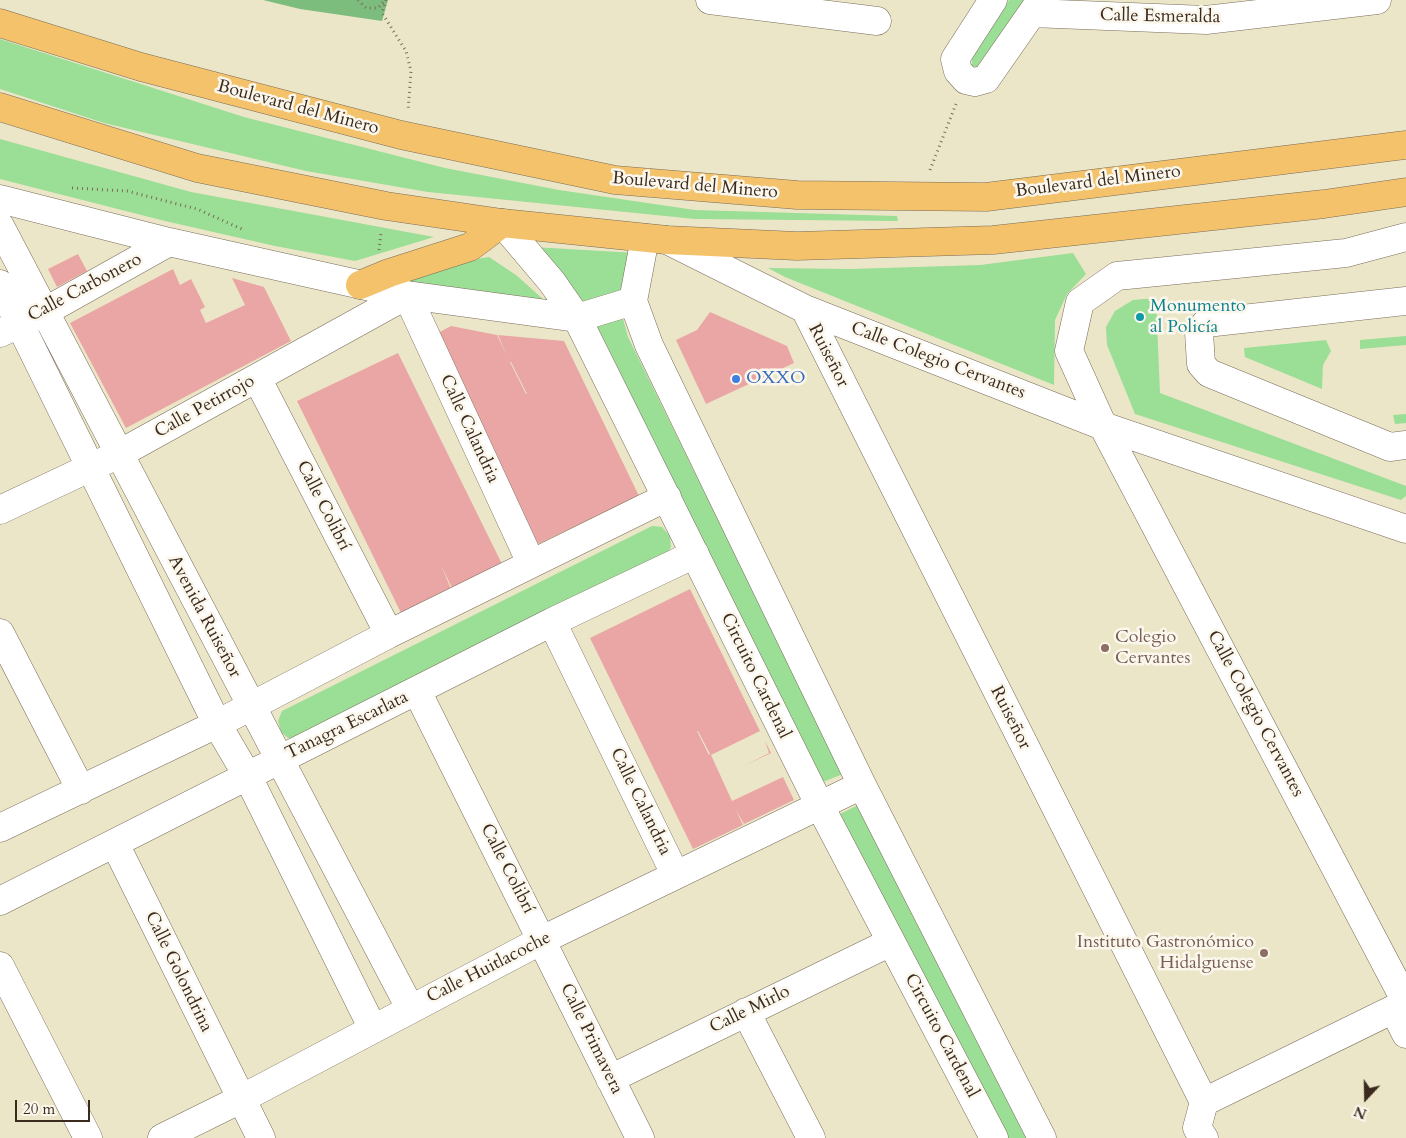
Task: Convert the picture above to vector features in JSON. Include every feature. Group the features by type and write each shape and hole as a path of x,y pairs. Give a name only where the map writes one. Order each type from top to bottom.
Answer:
{"main road":[{"name":"Boulevard del Minero","path":"0,23 141,67 401,135 615,180 797,195 986,197 1406,145"},
{"path":"0,107 198,168 386,206 502,223 656,239 797,246 993,240 1324,204 1406,192"},
{"path":"360,285 389,273 470,247 502,223"}],"street":[{"path":"710,0 814,7 877,21"},
{"path":"993,0 955,59 958,71 966,80 975,82 986,79 1036,6"},
{"name":"Calle Esmeralda","path":"1036,6 1213,10 1377,0"},
{"path":"0,199 169,242 406,295 577,318 633,301"},
{"name":"Circuito Cardenal","path":"502,223 552,282 577,318 820,806 994,1138"},
{"name":"Avenida Ruiseñor","path":"0,226 410,1008"},
{"path":"1103,426 1069,351 1080,302 1117,276 1346,252 1406,237"},
{"path":"656,239 633,301 653,354 862,785 1042,1138"},
{"name":"Calle Colegio Cervantes","path":"656,239 805,309 1103,426 1406,529"},
{"name":"Calle Carbonero","path":"10,328 44,312 169,242"},
{"name":"Avenida Ruiseñor","path":"0,284 10,328 91,468 217,724 248,777 373,1029"},
{"name":"Calle Petirrojo","path":"0,510 119,454 406,295"},
{"name":"Calle Calandria","path":"406,295 531,563"},
{"path":"1406,301 1206,323 1198,332 1201,364 1209,374 1390,446 1406,445"},
{"name":"Ruiseñor","path":"805,309 1204,1102"},
{"name":"Calle Colibrí","path":"257,378 389,634"},
{"name":"Calle Colegio Cervantes","path":"1103,426 1403,1012"},
{"path":"0,828 217,724 250,705 389,634 667,498"},
{"name":"Tanagra Escarlata","path":"0,901 552,622 695,554"},
{"name":"Calle Calandria","path":"552,622 675,874"},
{"path":"0,633 81,790"},
{"name":"Calle Colibrí","path":"417,691 542,940"},
{"name":"Calle Huitlacoche","path":"162,1138 542,940 862,785"},
{"name":"Calle Golondrina","path":"115,844 261,1138"},
{"name":"Calle Primavera","path":"542,940 640,1138"},
{"name":"Calle Mirlo","path":"610,1079 891,942"},
{"path":"0,966 88,1138"},
{"path":"746,1012 811,1138"},
{"path":"1201,1133 1204,1102 1403,1012"}],"path":[{"path":"358,0 366,8 378,8 386,0"},
{"path":"386,0 382,13 406,51 411,71 411,92 401,135"},
{"path":"920,196 948,125"},
{"path":"65,188 127,191 197,209 248,232"}],"green space":[{"path":"263,0 388,0 382,21 300,9"},
{"path":"1009,0 1027,0 979,68 972,68 972,55"},
{"path":"0,39 244,117 445,168 559,190 695,210 897,216 898,221 695,219 428,192 306,171 104,123 0,89"},
{"path":"0,139 191,192 434,237 355,261 275,246 165,221 0,179"},
{"path":"533,247 653,254 626,299 623,319 628,337 843,774 823,782 598,328 572,286"},
{"path":"1073,253 1086,274 1067,294 1055,320 1054,385 785,277 768,268 850,269 980,265"},
{"path":"489,257 516,275 543,299 538,302 403,282 452,263"},
{"path":"1156,298 1160,393 1406,486 1406,496 1401,500 1135,414 1107,345 1106,327 1115,311 1133,300"},
{"path":"1406,336 1406,345 1360,349 1360,340"},
{"path":"1326,340 1331,351 1323,365 1322,389 1245,357 1244,348"},
{"path":"1406,414 1406,423 1395,424 1393,415"},
{"path":"652,526 662,527 670,536 671,547 666,556 299,739 288,738 281,732 278,721 282,711"},
{"path":"860,804 1030,1138 1005,1138 840,814"}],"building":[{"path":"78,254 87,271 57,287 48,269"},
{"path":"173,269 180,285 191,279 205,307 200,310 206,323 245,305 232,278 264,287 291,341 126,428 70,323"},
{"path":"710,312 787,346 794,363 706,404 676,340 697,330"},
{"path":"451,326 497,335 507,356 498,335 564,341 639,496 538,544 436,334","holes":["510,362 511,362 527,394"]},
{"path":"398,353 502,564 452,588 441,565 451,589 401,613 297,401"},
{"path":"690,589 760,731 711,755 732,801 783,777 794,800 744,824 736,810 743,825 693,849 590,638","holes":["697,731 710,754 709,755"]},
{"path":"765,741 771,753 744,766 769,753"}],"place":[{"name":"Monumento al Policía","path":"1140,317"},
{"name":"OXXO","path":"736,379"},
{"name":"Colegio Cervantes","path":"1105,648"},
{"name":"Instituto Gastronómico Hidalguense","path":"1264,953"}]}
